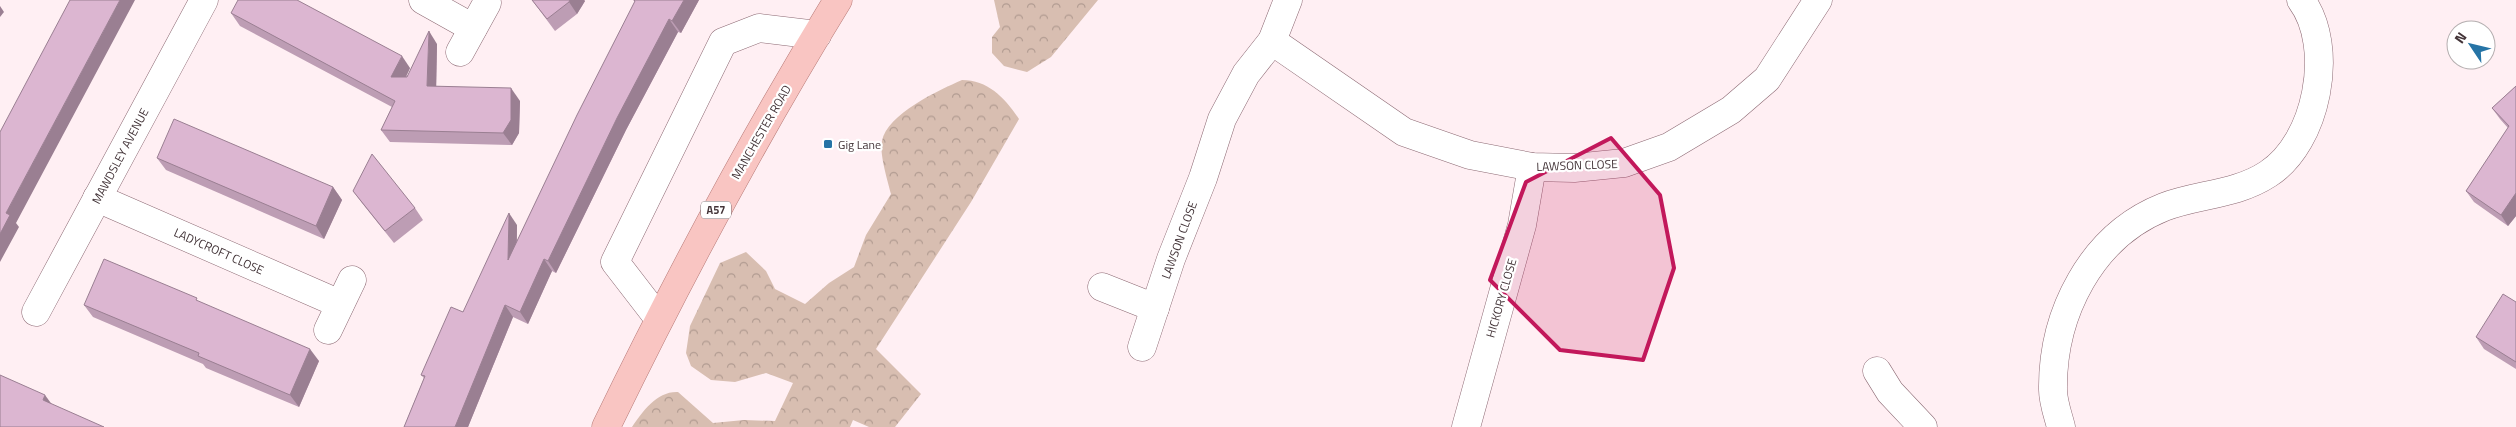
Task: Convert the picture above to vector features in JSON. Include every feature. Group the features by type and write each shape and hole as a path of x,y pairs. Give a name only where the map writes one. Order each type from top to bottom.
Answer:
{"main road":[{"name":"MANCHESTER ROAD","path":"606,427 659,319 721,200 838,0"}],"street":[{"name":"MAWDSLEY AVENUE","path":"36,312 204,0"},
{"path":"422,0 473,28"},
{"name":"LAWSON CLOSE","path":"1142,347 1171,259 1203,178 1222,119 1246,74 1272,40 1288,0"},
{"name":"LAWSON CLOSE","path":"1272,40 1404,132 1470,156 1532,167 1574,168 1624,163 1669,147 1731,110 1767,79 1818,0"},
{"path":"2061,427 2053,392 2056,350 2065,310 2090,265 2124,229 2164,207 2245,186 2269,174 2288,155 2303,133 2315,100 2319,74 2318,49 2313,25 2301,0"},
{"path":"460,52 487,3"},
{"path":"659,319 614,262 723,42 759,28 817,35"},
{"name":"HICKORY CLOSE","path":"1466,427 1522,225 1532,167"},
{"name":"LADYCROFT CLOSE","path":"97,198 340,304"},
{"path":"328,330 352,280"},
{"path":"1102,287 1155,308"},
{"path":"1877,371 1907,422"}],"highlighted area":[{"path":"1611,138 1660,195 1674,268 1643,360 1560,350 1490,280 1526,182"}],"green space":[{"path":"994,0 1098,0 1051,57 1027,72 1004,66 992,53 992,37 1000,27"},
{"path":"962,80 980,83 988,87 1002,97 1019,119 971,202 876,349 921,394 895,427 869,427 853,420 850,427 632,427 657,398 678,392 713,423 744,420 775,421 793,383 766,373 735,382 711,380 691,366 686,353 690,326 720,263 746,252 766,271 775,289 805,304 829,283 854,267 866,235 891,194 884,168 881,146 886,131 903,112"}],"building":[{"path":"70,0 120,0 6,213 10,215 0,234 0,132"},
{"path":"238,0 297,0 402,56 391,77 407,77 429,31 427,86 511,88 511,120 503,133 381,130 395,101 231,13"},
{"path":"532,0 570,0 547,19"},
{"path":"634,0 684,0 672,21 669,19 617,118 548,261 544,259 520,312 505,305 455,427 404,427 425,376 421,375 451,307 463,312 509,213 508,260"},
{"path":"2516,86 2516,193 2501,215 2466,191 2509,126 2492,108"},
{"path":"174,119 333,187 316,226 157,158"},
{"path":"372,154 415,208 385,231 353,191"},
{"path":"104,259 310,349 290,395 198,356 199,353 84,305"},
{"path":"2503,294 2516,302 2516,362 2476,337"},
{"path":"0,375 45,395 43,400 104,427 0,427"}],"place":[{"name":"Gig Lane","path":"828,144"}]}
